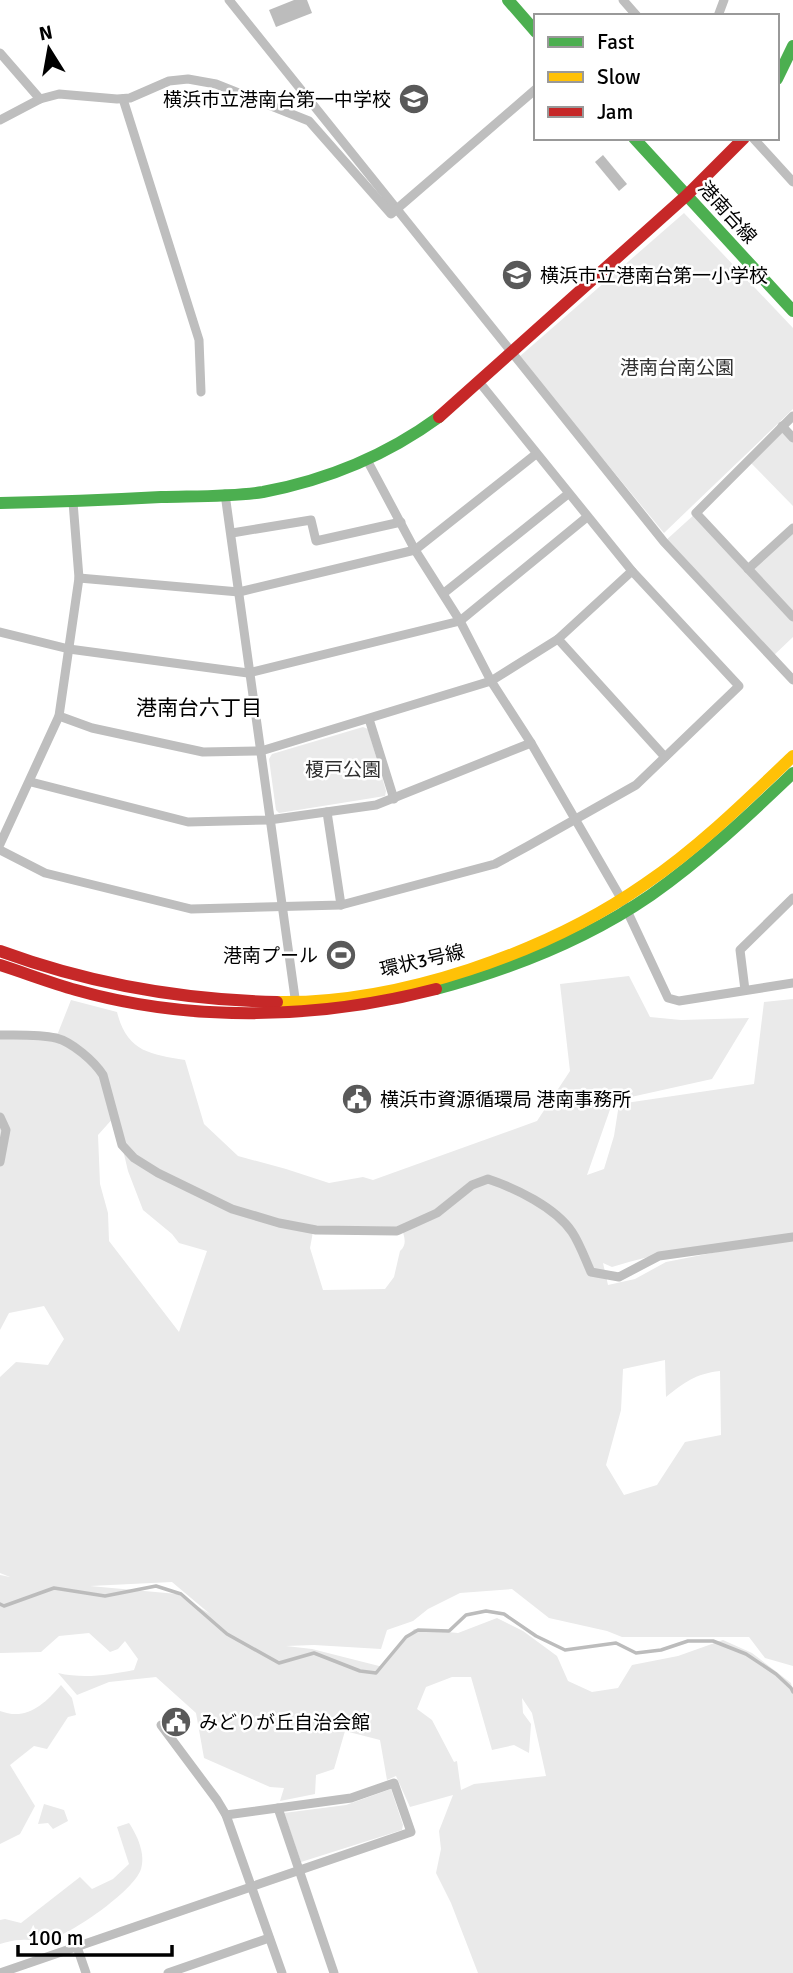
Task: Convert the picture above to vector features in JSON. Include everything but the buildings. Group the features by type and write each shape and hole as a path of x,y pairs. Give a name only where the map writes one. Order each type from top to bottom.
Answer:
{"street":[{"path":"229,0 397,208 511,355 664,542 793,680"},
{"path":"508,0 534,30"},
{"path":"779,75 793,46"},
{"path":"0,53 40,99"},
{"path":"0,120 40,99 59,94 122,99 169,81 188,79 216,84 295,113 317,128 391,214 534,91"},
{"path":"122,99 199,340 201,392"},
{"name":"港南台線","path":"636,140 793,311"},
{"path":"0,503 261,492 320,478 367,460 421,430 480,383 687,195 742,140"},
{"path":"755,140 793,182"},
{"path":"0,850 45,873 191,909 341,905 495,864 636,785 739,686 632,571 480,383"},
{"path":"793,416 696,513 793,617"},
{"path":"782,426 793,438"},
{"path":"79,578 239,592 415,550 537,454"},
{"path":"367,460 415,550 444,593 491,681 531,743 625,905 668,998 679,1001 793,983"},
{"path":"225,494 296,1007"},
{"path":"444,593 568,494"},
{"path":"0,845 59,716 79,578 73,502"},
{"path":"0,632 69,649 248,673 460,621 587,517"},
{"path":"232,533 311,520 316,541 401,522"},
{"path":"748,569 793,527"},
{"path":"59,716 92,728 203,752 261,751 491,681 558,639 632,571"},
{"path":"558,639 665,757"},
{"path":"369,719 394,799"},
{"path":"30,782 188,822 270,820 376,805 531,743"},
{"name":"環状3号線","path":"625,905 686,854 793,756"},
{"name":"環状3号線","path":"0,965 76,990 157,1007 216,1013 296,1007 429,981 498,960 625,905 713,848 793,773"},
{"path":"327,812 341,905"},
{"path":"746,990 740,950 793,898"},
{"name":"環状3号線","path":"0,951 78,977 153,993 296,1007"},
{"path":"0,1035 56,1038 73,1046 98,1067 103,1075 122,1145 134,1158 158,1173 232,1209 279,1223 316,1230 397,1231 437,1213 472,1185 488,1179 525,1195 559,1218 572,1232 591,1272 619,1277 659,1256 793,1237"},
{"path":"0,1117 6,1134 0,1162"},
{"path":"161,1726 226,1815 282,1973"},
{"path":"0,1973 411,1832 394,1783 351,1798 226,1815"},
{"path":"278,1808 334,1973"},
{"path":"168,1973 269,1938"},
{"path":"76,1947 86,1973"}],"green space":[{"name":"港南台南公園","path":"684,213 793,328 793,409 664,533 519,357"},
{"path":"782,426 793,438 793,506 748,460"},
{"path":"696,513 748,569 793,528 793,637 772,657 664,542"},
{"name":"榎戸公園","path":"363,727 368,729 386,791 385,796 279,813 276,810 269,759 272,754"},
{"path":"629,976 650,1017 681,1020 749,1018 712,1079 613,1101 587,1175 604,1169 614,1136 619,1104 754,1084 764,1002 793,999 793,1235 679,1251 612,1267 603,1263 608,1285 635,1279 666,1262 793,1237 793,1666 765,1658 749,1637 622,1637 549,1618 512,1589 460,1593 428,1609 413,1621 387,1630 381,1649 286,1646 312,1649 383,1667 414,1629 458,1633 497,1618 523,1631 557,1656 568,1681 592,1692 618,1688 632,1665 678,1656 723,1640 752,1653 791,1683 793,1692 793,1973 478,1973 451,1903 436,1873 441,1849 439,1831 453,1795 410,1807 396,1776 387,1780 380,1740 345,1731 334,1769 316,1775 315,1794 280,1801 284,1788 270,1787 204,1758 196,1713 156,1677 109,1682 77,1695 58,1673 87,1676 134,1670 138,1659 125,1641 118,1649 110,1652 89,1633 59,1636 41,1652 0,1653 0,1575 10,1577 0,1573 0,1377 16,1362 48,1365 64,1339 44,1306 9,1313 0,1330 0,1035 56,1038 71,1000 117,1012 127,1036 142,1049 185,1060 204,1124 238,1156 329,1183 363,1177 373,1180 537,1121 570,1071 560,984","holes":["115,1116 128,1171 143,1210 179,1243 207,1251 179,1332 109,1241 108,1213 100,1184 98,1135","314,1226 401,1227 405,1239 394,1277 385,1289 323,1290 310,1248","665,1360 666,1397 691,1380 720,1371 721,1435 685,1442 657,1485 624,1495 606,1465 621,1410 623,1369","172,1582 210,1614 177,1594 90,1586","452,1677 471,1677 492,1750 514,1745 529,1753 531,1724 523,1713 522,1698 532,1713 546,1776 474,1784 461,1790 457,1761 454,1762 432,1720 417,1709 426,1687"]},
{"path":"61,1685 72,1698 76,1715 68,1717 47,1749 34,1746 10,1765 35,1806 20,1834 0,1844 0,1711 18,1714 34,1709"},
{"path":"391,1789 403,1825 402,1830 301,1862 284,1813 346,1805"},
{"path":"44,1804 64,1810 68,1821 53,1829 48,1823 38,1824"},
{"path":"129,1823 140,1845 142,1863 136,1878 127,1889 100,1911 58,1936 45,1941 18,1940 0,1944 0,1920 21,1923 80,1877 92,1889 113,1879 129,1864 117,1827"}],"shaded area":[{"path":"294,0 307,0 312,13 276,27 269,10"},
{"path":"603,155 627,184 619,191 595,162"}],"waterway":[{"path":"0,1604 4,1606 54,1588 105,1596 156,1586 181,1594 227,1634 279,1663 314,1653 360,1671 376,1673 406,1637 418,1630 449,1631 466,1615 486,1611 504,1614 536,1636 565,1650 616,1643 636,1653 661,1650 688,1641 713,1641 746,1654 776,1674 793,1692"}],"traffic: fast":[{"path":"508,0 534,30"},
{"path":"779,75 793,46"},
{"path":"636,140 793,311"},
{"path":"0,503 225,496 263,492 310,481 356,464 399,443 439,417"},
{"path":"436,989 548,951 626,911 706,852 793,773"}],"traffic: slow":[{"path":"277,1002 372,994 421,984 469,970 563,932 606,909 665,870 722,823 793,756"}],"traffic: jam":[{"path":"439,417 687,195 742,140"},
{"path":"0,951 68,973 136,988 206,998 277,1002"},
{"path":"0,965 120,1001 211,1012 302,1011 392,999 436,989"}],"place":[{"name":"横浜市立港南台第一中学校","path":"414,99"},
{"name":"横浜市立港南台第一小学校","path":"517,275"},
{"name":"港南プール","path":"341,955"},
{"name":"横浜市資源循環局 港南事務所","path":"357,1099"},
{"name":"みどりが丘自治会館","path":"176,1722"}],"district":[{"name":"港南台六丁目","path":"199,708"}]}
